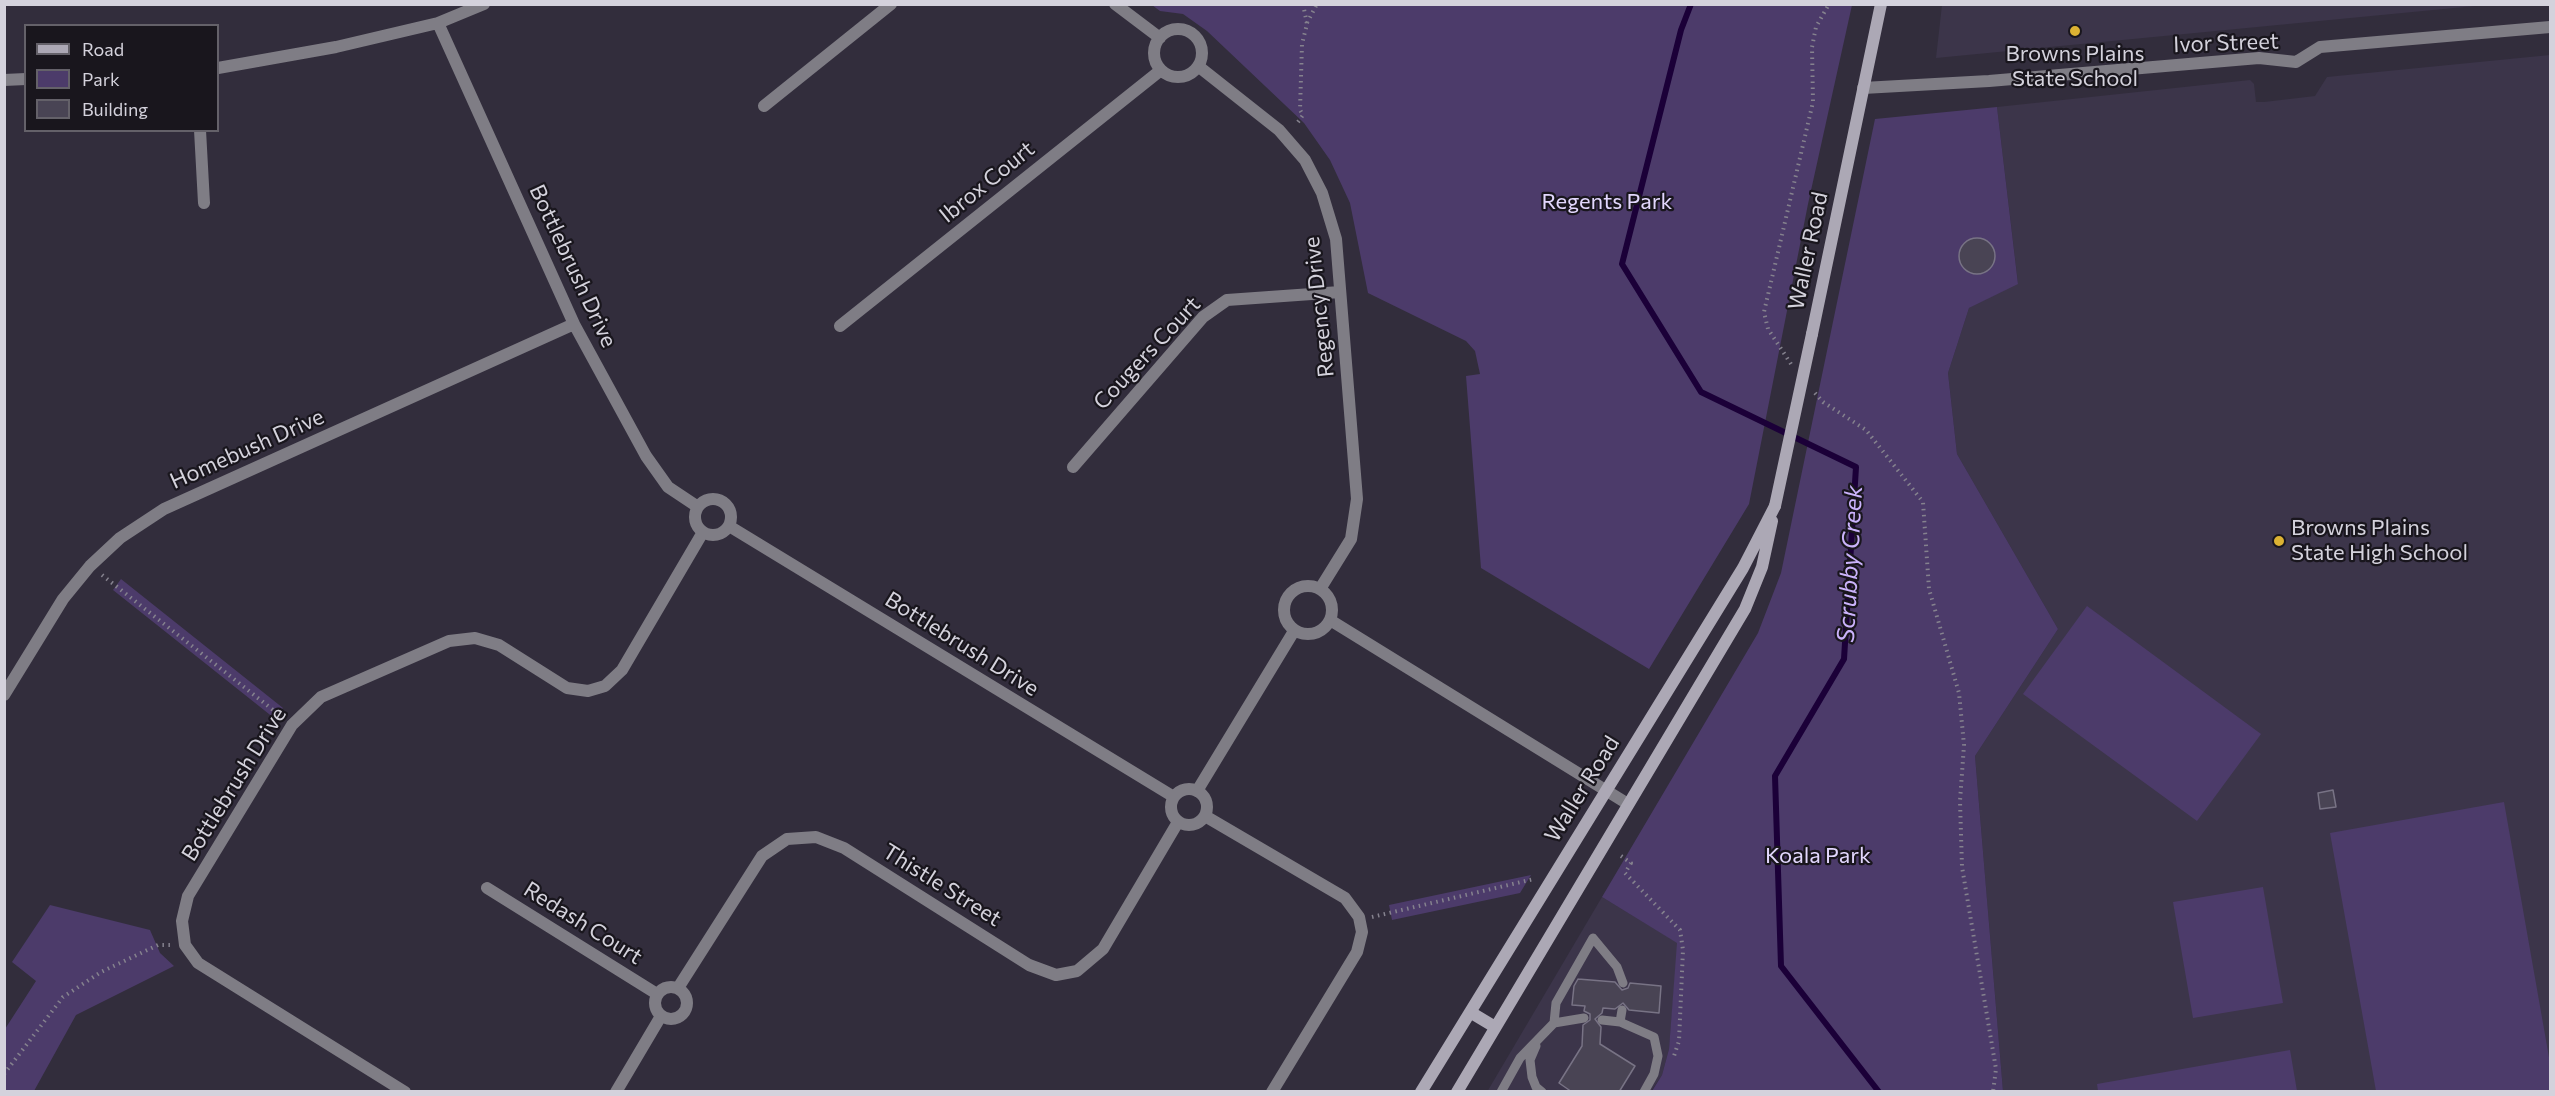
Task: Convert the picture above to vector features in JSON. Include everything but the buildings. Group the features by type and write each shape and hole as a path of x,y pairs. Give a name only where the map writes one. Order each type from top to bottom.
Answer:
{"street":[{"path":"219,68 336,47 438,23 484,4"},
{"path":"764,106 891,4"},
{"path":"1115,4 1160,38"},
{"name":"Waller Road","path":"1456,1092 1744,609 1762,567 1881,4"},
{"name":"Bottlebrush Drive","path":"438,23 574,324 646,456 668,487 698,507"},
{"name":"Ivor Street","path":"1863,88 1989,81 2259,58 2296,62 2320,47 2550,27"},
{"path":"1173,30 1189,33 1195,37 1201,51 1198,66 1181,77 1174,77 1161,70 1157,65 1154,51 1160,38 1173,30"},
{"name":"Regency Drive","path":"1198,66 1278,130 1305,160 1322,193 1336,239 1357,499 1351,539 1320,590"},
{"name":"Ibrox Court","path":"840,326 1161,70"},
{"path":"4,80 24,79"},
{"path":"200,132 204,203"},
{"name":"Cougers Court","path":"1072,467 1203,316 1227,300 1340,292"},
{"name":"Homebush Drive","path":"4,695 63,598 90,566 120,538 164,509 574,324"},
{"path":"714,499 725,503 731,514 729,526 714,535 703,532 696,523 698,507 702,502 714,499"},
{"name":"Waller Road","path":"1421,1092 1743,568 1775,506"},
{"name":"Bottlebrush Drive","path":"729,526 1174,798"},
{"name":"Bottlebrush Drive","path":"185,945 182,921 188,896 292,724 321,697 449,641 475,638 499,645 567,688 588,691 605,686 622,670 703,532"},
{"path":"1302,587 1320,590 1331,603 1330,620 1315,634 1304,634 1294,630 1284,616 1287,598 1302,587"},
{"path":"1330,620 1628,804"},
{"path":"1197,791 1294,630"},
{"path":"1184,789 1197,791 1207,802 1205,816 1193,825 1178,822 1171,810 1174,798 1184,789"},
{"path":"1205,816 1345,898 1359,920 1362,932 1357,952 1272,1092"},
{"name":"Thistle Street","path":"678,988 762,856 787,839 816,837 844,848 1029,965 1056,975 1077,971 1103,949 1178,822"},
{"name":"Redash Court","path":"487,888 657,994"},
{"path":"185,945 198,963 405,1092"},
{"path":"666,987 678,988 687,998 686,1012 674,1019 661,1016 655,1006 657,994 666,987"},
{"path":"1470,1012 1495,1027"},
{"path":"616,1092 661,1016"}],"lane":[{"path":"1501,1092 1520,1058 1538,1043 1554,1023 1556,1003 1593,938 1617,967 1623,983"},
{"path":"1620,1022 1622,1010"},
{"path":"1554,1023 1584,1018"},
{"path":"1602,1020 1620,1022 1654,1037 1658,1056 1654,1074 1644,1092"},
{"path":"1538,1043 1530,1060 1536,1087 1542,1092"}],"path":[{"path":"1303,4 1306,24"},
{"path":"1298,122 1303,116 1300,110 1302,44 1306,24 1317,4"},
{"path":"1795,369 1772,336 1764,312 1813,102 1812,47 1816,27 1829,4"},
{"path":"1809,386 1823,402 1866,430 1923,502 1929,589 1959,693 1964,745 1960,801 1962,867 1996,1069 1993,1092"},
{"path":"90,566 292,724"},
{"path":"1621,856 1631,862 1625,873 1680,930 1683,950 1679,1041 1669,1070"},
{"path":"1359,920 1534,879"},
{"path":"4,1074 63,997 101,972 158,945 185,945"}],"shaded area":[{"name":"Browns Plains State School","path":"1942,4 2485,5 1936,58"},
{"name":"Browns Plains State High School","path":"2550,55 2550,1091 2003,1091 1975,756 2058,629 1957,454 1948,373 1969,308 2018,283 1997,107 2250,80 2254,84 2256,102 2264,102 2315,96 2327,77"},
{"path":"1602,897 1678,943 1669,1049 1662,1075 1651,1091 1487,1092"}],"green space":[{"name":"Regents Park","path":"1152,5 1852,5 1808,204 1749,504 1649,669 1481,568 1466,376 1480,374 1475,351 1466,341 1368,293 1350,203 1330,160 1304,123 1207,31 1183,14 1160,11"},
{"name":"Koala Park","path":"1997,107 2018,284 1969,308 1948,373 1957,454 2058,629 1975,756 2003,1091 1652,1091 1662,1075 1669,1049 1677,943 1602,897 1758,633 1781,573 1875,119"},
{"path":"121,579 283,708 274,718 113,590"},
{"path":"2087,606 2261,734 2197,821 2023,694"},
{"path":"2504,802 2550,1063 2550,1091 2376,1091 2330,833"},
{"path":"1531,875 1520,893 1392,920 1389,905"},
{"path":"2263,887 2283,1003 2193,1018 2173,902"},
{"path":"50,905 150,930 160,953 174,966 76,1015 34,1091 5,1091 5,1029 36,981 12,962"},
{"path":"2290,1050 2297,1091 2098,1091 2097,1084"}],"waterway":[{"name":"Scrubby Creek","path":"1691,4 1681,30 1622,264 1701,392 1856,467 1844,659 1775,776 1781,966 1879,1092"}],"place":[{"name":"Browns Plains State School","path":"2075,31"},
{"name":"Browns Plains State High School","path":"2279,541"}]}
